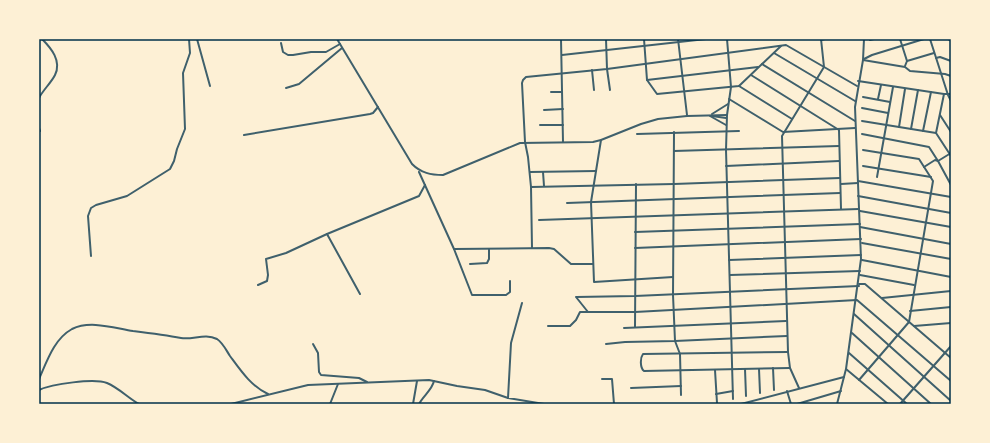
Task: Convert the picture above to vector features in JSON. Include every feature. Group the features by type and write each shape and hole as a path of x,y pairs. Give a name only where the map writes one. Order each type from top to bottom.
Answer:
{"street":[{"path":"39,98 54,76 57,65 50,47 42,39"},
{"path":"91,256 88,216 91,208 96,205 127,196 170,169 172,165 185,129 183,73 191,48 190,39"},
{"path":"197,39 210,86"},
{"path":"337,39 412,164 419,170 430,174 444,175 494,153 525,142 592,142 658,119 687,116 727,115"},
{"path":"561,39 563,142"},
{"path":"606,39 607,68 610,90"},
{"path":"644,39 647,80 657,94 739,86 782,45"},
{"path":"562,54 644,46 679,40 706,39"},
{"path":"727,39 731,87 726,118 726,166 733,399"},
{"path":"799,388 790,368 788,352 782,136 783,132 824,67 821,40 825,39"},
{"path":"837,404 849,353 862,255 858,196 855,102 863,60 864,39"},
{"path":"870,40 874,39"},
{"path":"900,39 907,61 905,67"},
{"path":"863,60 872,55 924,39"},
{"path":"930,39 951,101"},
{"path":"679,40 687,116"},
{"path":"281,44 283,52 290,55 311,52 326,52 340,44"},
{"path":"532,248 530,172 525,142 523,80 526,77 646,64 681,58 786,45 857,86"},
{"path":"286,88 299,84 342,48"},
{"path":"774,53 855,102"},
{"path":"907,61 934,53"},
{"path":"936,58 940,57 951,61"},
{"path":"863,60 905,67 910,71 951,76"},
{"path":"762,64 855,120"},
{"path":"647,80 759,67"},
{"path":"592,70 594,90"},
{"path":"751,75 839,130"},
{"path":"858,81 948,95 951,94"},
{"path":"878,100 880,85"},
{"path":"739,86 792,119"},
{"path":"878,177 893,87"},
{"path":"899,127 906,88"},
{"path":"912,129 918,90"},
{"path":"551,92 562,92"},
{"path":"923,131 931,92"},
{"path":"936,133 944,94"},
{"path":"863,97 890,102"},
{"path":"729,99 783,132 856,128"},
{"path":"709,116 728,104"},
{"path":"244,136 370,114 373,113 378,107"},
{"path":"862,108 888,113"},
{"path":"544,110 562,109"},
{"path":"940,115 951,132"},
{"path":"709,116 726,118"},
{"path":"709,116 726,125"},
{"path":"862,121 936,133 951,154 938,161 935,160 924,167"},
{"path":"540,125 563,125"},
{"path":"839,130 841,209"},
{"path":"637,134 739,131"},
{"path":"674,132 673,295 675,341 680,354 681,395"},
{"path":"862,134 929,147 951,185"},
{"path":"601,140 591,202 594,282 673,278"},
{"path":"674,151 839,146"},
{"path":"859,380 908,322 933,181 919,160 863,150"},
{"path":"726,166 840,161"},
{"path":"863,166 931,177"},
{"path":"419,170 454,249 472,295 506,295 510,292 510,281"},
{"path":"530,172 596,171"},
{"path":"543,172 544,186"},
{"path":"530,187 840,178"},
{"path":"840,184 858,182 951,197"},
{"path":"635,328 636,184"},
{"path":"258,284 267,281 268,275 266,259 286,253 326,234 419,196 425,185"},
{"path":"567,203 840,193"},
{"path":"858,196 951,213"},
{"path":"539,220 841,209 859,210 951,227"},
{"path":"635,232 860,224"},
{"path":"860,227 951,244"},
{"path":"326,234 360,294"},
{"path":"635,248 861,239"},
{"path":"861,243 951,259"},
{"path":"454,249 545,247 554,249 574,265 593,264"},
{"path":"470,264 486,263 489,259 489,248"},
{"path":"729,260 862,255"},
{"path":"861,260 951,277"},
{"path":"730,275 860,271"},
{"path":"860,275 914,285"},
{"path":"588,312 576,297 673,295 866,284 951,358"},
{"path":"882,298 951,291"},
{"path":"548,326 570,326 576,320 580,312 635,312 857,300 951,381"},
{"path":"508,398 511,343 522,303"},
{"path":"910,311 951,307"},
{"path":"854,314 951,401"},
{"path":"624,328 786,321"},
{"path":"914,326 951,323"},
{"path":"39,379 56,344 63,336 80,326 98,325 182,338 202,336 215,338 221,342 244,375 262,392 269,395"},
{"path":"852,333 931,404"},
{"path":"606,344 787,336"},
{"path":"313,344 317,349 319,372 321,375 359,378 368,383"},
{"path":"900,404 951,346"},
{"path":"788,352 643,354 641,356 641,367 644,371 790,368"},
{"path":"849,353 907,404"},
{"path":"773,368 774,390"},
{"path":"745,369 746,396"},
{"path":"759,369 760,393"},
{"path":"846,369 888,404"},
{"path":"715,370 717,403"},
{"path":"741,404 844,377"},
{"path":"602,380 612,379 614,404"},
{"path":"39,390 49,386 98,381 108,383 139,404"},
{"path":"413,404 417,381"},
{"path":"419,404 422,398 434,385 434,381"},
{"path":"231,404 308,385 434,381 485,390 508,398 544,404"},
{"path":"330,404 338,384"},
{"path":"631,388 681,386"},
{"path":"716,394 733,391"},
{"path":"787,391 791,404"},
{"path":"797,404 841,391"}]}
